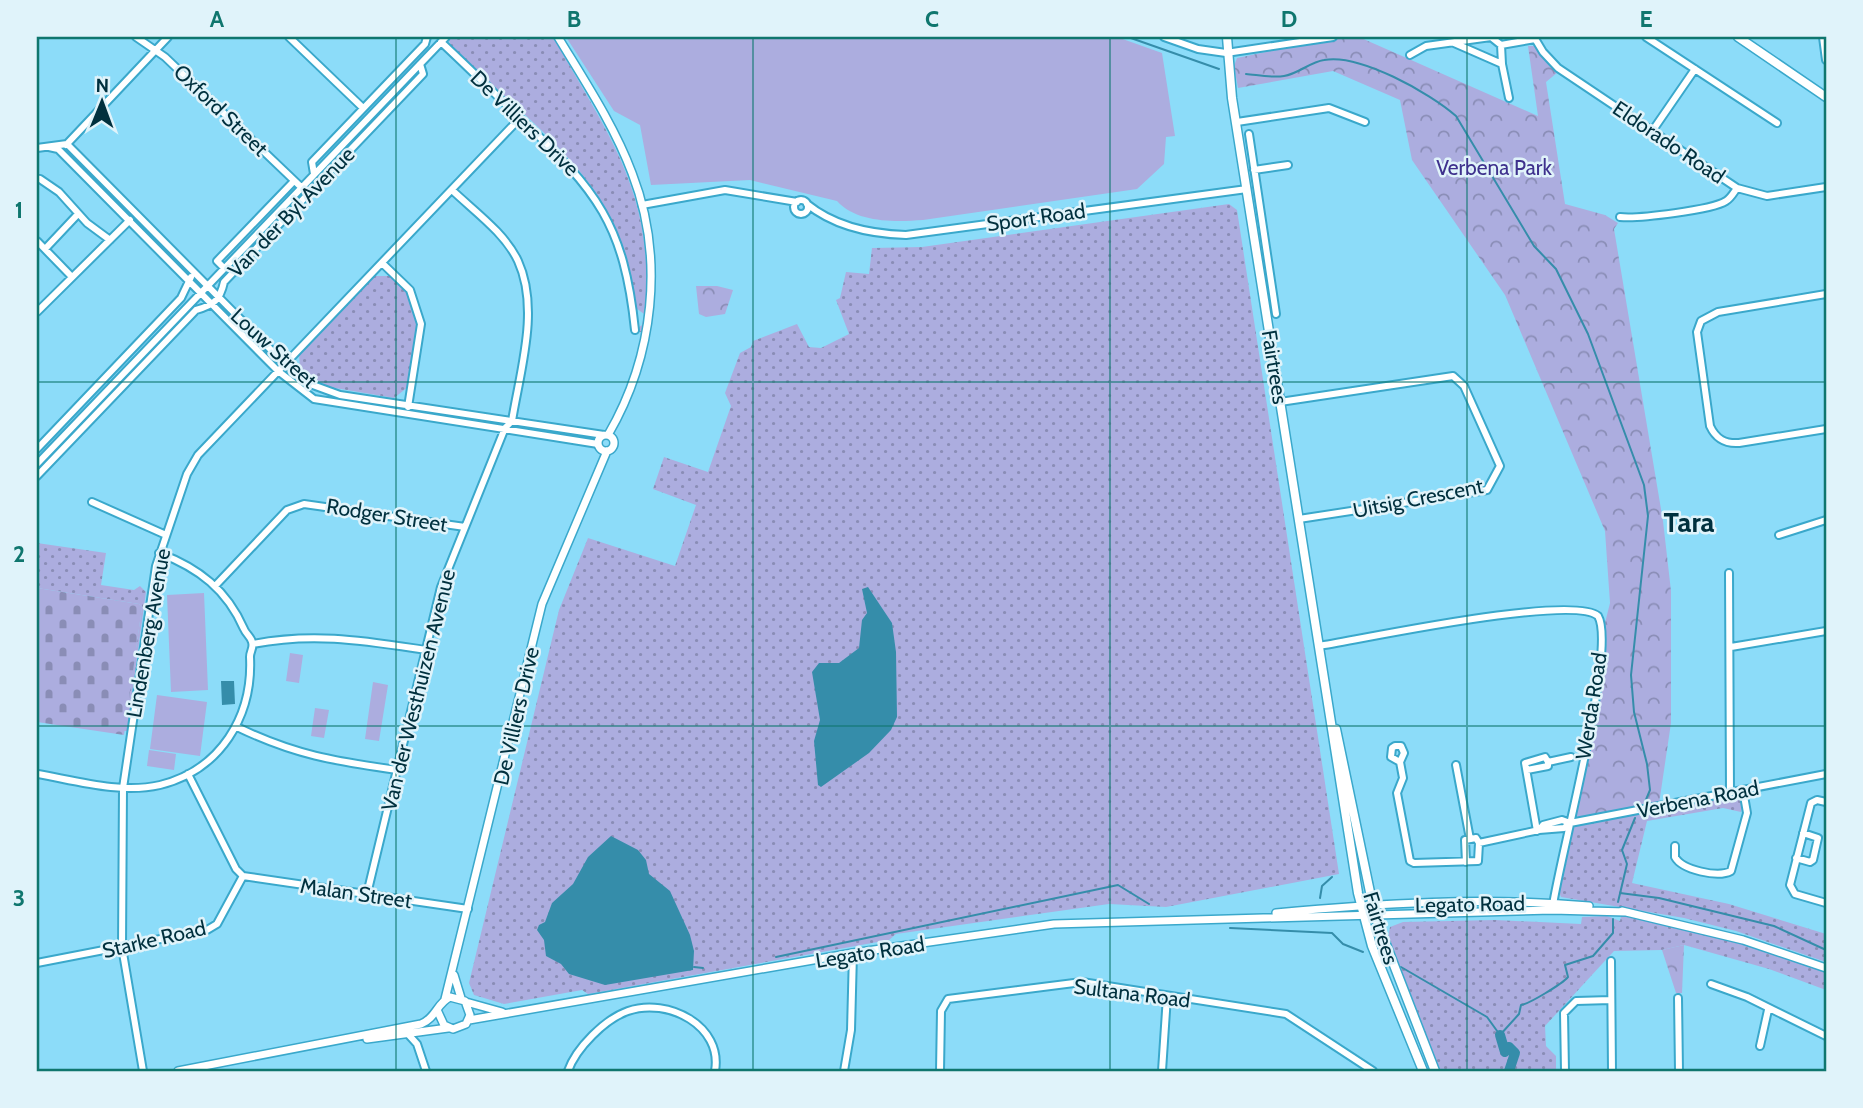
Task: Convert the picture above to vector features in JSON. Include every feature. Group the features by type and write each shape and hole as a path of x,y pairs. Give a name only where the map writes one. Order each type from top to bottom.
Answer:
{"main road":[{"name":"Fairtrees","path":"1227,37 1226,53 1247,189 1265,270 1280,402 1360,906 1372,946 1423,1071"},
{"path":"1738,37 1826,97"},
{"name":"Fairtrees","path":"1327,696 1375,916 1435,1071"}],"street":[{"name":"Oxford Street","path":"136,37 155,50 302,188"},
{"path":"58,149 67,144 168,37"},
{"path":"289,37 363,108"},
{"name":"Van der Byl Avenue","path":"314,174 312,162 425,44 428,37"},
{"path":"558,37 621,148 642,205 651,260 649,313 640,359 618,418 608,435 602,448 614,447 608,435"},
{"path":"1164,37 1198,49 1226,53 1333,37"},
{"path":"1410,55 1422,47 1491,37 1501,45 1508,97"},
{"path":"1646,37 1777,123"},
{"path":"1823,37 1826,60"},
{"path":"1501,45 1535,38"},
{"name":"Eldorado Road","path":"1535,38 1558,68 1737,188 1767,196 1826,187"},
{"name":"Van der Byl Avenue","path":"37,464 444,40"},
{"name":"De Villiers Drive","path":"444,40 520,118 570,164 603,211 625,269 635,330"},
{"path":"1454,43 1503,64"},
{"name":"Van der Byl Avenue","path":"37,476 196,310 213,304 219,298 224,282 423,74 420,64"},
{"path":"1653,131 1695,69"},
{"path":"1237,122 1329,108 1364,122"},
{"name":"Lindenberg Avenue","path":"143,1071 122,947 123,788 159,554 192,463 520,118"},
{"path":"1249,134 1265,270 1276,314"},
{"name":"Louw Street","path":"37,148 67,144 219,298 310,384 328,392 608,435"},
{"name":"Louw Street","path":"49,146 58,149 278,371 318,401 505,428 602,448"},
{"path":"1254,170 1288,165"},
{"path":"40,179 59,192 78,214 110,240"},
{"path":"210,268 294,181"},
{"path":"1620,217 1639,218 1714,206 1727,200 1737,188"},
{"name":"Sport Road","path":"796,205 799,214 828,218 872,232 914,234 1247,189"},
{"path":"452,190 497,233 516,258 528,297 512,421"},
{"path":"642,205 725,190 758,193 796,205 803,200 807,204 806,213"},
{"name":"Sport Road","path":"807,204 828,218"},
{"path":"45,249 78,214"},
{"path":"37,312 136,214"},
{"path":"37,241 72,277"},
{"path":"217,261 224,268"},
{"path":"382,263 410,290 421,324 407,414"},
{"path":"37,449 181,298 188,280 195,273"},
{"path":"1826,294 1717,312 1701,320 1697,332 1710,426 1717,438 1733,444 1826,429"},
{"name":"Uitsig Crescent","path":"1280,402 1452,376 1464,386 1500,466 1487,490 1299,519"},
{"name":"Van der Westhuizen Avenue","path":"367,894 441,587 505,428 512,421"},
{"name":"De Villiers Drive","path":"445,999 542,604 596,470 602,448"},
{"path":"92,502 166,535"},
{"name":"Rodger Street","path":"216,586 287,510 304,504 465,527"},
{"path":"1779,535 1826,520"},
{"path":"37,782 38,772 123,788 159,785 188,774 212,757 237,727 248,693 253,644 233,607 216,586 195,570 159,554"},
{"path":"1729,573 1730,793"},
{"name":"Werda Road","path":"1319,646 1529,611 1584,609 1596,614 1602,627 1599,675 1552,907"},
{"path":"1731,647 1826,631"},
{"path":"253,644 291,637 336,637 426,650"},
{"path":"237,727 275,745 314,758 397,771"},
{"path":"1538,830 1526,762 1545,757 1548,762 1571,757"},
{"path":"1400,762 1403,778 1397,793 1410,861 1414,863 1466,862 1480,860 1476,838 1464,843 1466,862"},
{"path":"1456,765 1470,839"},
{"path":"188,774 236,869 243,876"},
{"name":"Verbena Road","path":"1479,843 1826,774"},
{"path":"1675,846 1675,857 1682,866 1722,874 1731,871 1747,813 1743,790"},
{"path":"1826,802 1817,800 1811,803 1790,885 1792,892 1826,903"},
{"path":"1796,858 1810,862 1813,860 1818,838 1803,833"},
{"name":"Malan Street","path":"243,876 468,909"},
{"name":"Starke Road","path":"37,963 212,928 243,876"},
{"name":"Legato Road","path":"1230,918 1372,905 1552,907 1626,912 1743,940 1826,968"},
{"name":"Legato Road","path":"469,1020 853,953 1054,924 1364,917 1552,907"},
{"path":"844,1071 851,1030 853,953"},
{"path":"1611,961 1612,1071"},
{"name":"De Villiers Drive","path":"454,967 463,1000"},
{"name":"Sultana Road","path":"940,1071 941,1011 944,1002 951,998 1077,982 1290,1015 1373,1071"},
{"path":"1711,984 1747,997 1768,1010 1826,1036"},
{"path":"1162,1071 1167,996"},
{"path":"1678,998 1679,1071"},
{"path":"178,1071 421,1024 438,1012 445,999 463,1000 470,1010 469,1020 462,1027 426,1029 325,1044"},
{"name":"Legato Road","path":"463,1000 513,1013"},
{"path":"1565,1071 1563,1019 1566,1010 1576,1001 1611,1000"},
{"path":"568,1071 578,1051 608,1023 628,1011 647,1007 678,1014 704,1029 714,1046 715,1071"},
{"path":"1760,1046 1768,1010"},
{"path":"438,1012 440,1021 448,1028"},
{"path":"417,1044 426,1029"},
{"path":"406,1032 417,1044 426,1071"}],"green space":[{"path":"452,37 553,37 613,143 638,210 645,246 647,286 643,332 638,332 638,328 642,325 644,314 636,308 622,246 613,222 593,189 557,146 452,48 449,41"},
{"path":"566,37 1117,37 1162,53 1175,136 1166,137 1164,164 1137,189 923,220 877,220 855,214 837,201 750,180 651,185 640,125 614,111"},
{"name":"Verbena Park","path":"1339,37 1359,37 1538,116 1528,46 1535,46 1558,72 1546,82 1565,204 1605,215 1618,223 1614,229 1663,521 1671,591 1671,723 1659,804 1581,819 1575,815 1602,680 1605,623 1610,603 1605,531 1505,295 1412,160 1400,100 1333,71 1238,88 1234,66 1237,58"},
{"path":"1229,204 1237,210 1339,874 1166,907 1109,904 896,934 889,940 588,994 582,990 504,1004 474,995 469,983 559,610 588,538 675,566 696,505 653,489 664,457 708,472 731,406 725,393 740,353 751,347 753,341 797,324 809,347 821,348 849,334 836,300 840,298 846,272 869,274 872,248 922,247"},
{"path":"375,276 390,276 411,295 417,323 408,387 394,398 329,387 300,370 299,354"},
{"path":"696,286 717,286 733,290 725,314 706,317 699,314"},
{"path":"37,543 106,553 101,585 134,590 140,586 146,592 127,731 124,731 142,607 139,604 37,588"},
{"path":"37,588 139,604 142,607 124,735 37,722"},
{"path":"204,593 208,690 171,692 167,595"},
{"path":"290,653 303,655 299,683 286,681"},
{"path":"373,682 388,685 379,741 365,739"},
{"path":"157,695 207,702 200,756 150,749"},
{"path":"315,708 329,710 324,738 311,736"},
{"path":"149,750 176,754 174,770 147,766"},
{"path":"1736,795 1743,802 1741,812 1723,808 1647,821 1632,883 1729,904 1826,934 1826,962 1736,931 1684,918 1561,897 1559,892 1571,831 1576,825"},
{"path":"1607,916 1620,921 1621,916 1674,924 1776,953 1826,972 1826,990 1769,969 1684,945 1662,950 1614,951 1545,1026 1546,1046 1556,1056 1556,1071 1440,1071 1388,938 1390,927 1403,922 1495,920 1581,924 1582,917"},
{"path":"1684,945 1682,993 1676,993 1662,950"}],"shaded area":[{"path":"868,587 892,623 896,652 897,717 891,730 869,753 821,787 818,785 814,741 820,720 812,672 819,663 839,663 859,648 862,620 867,613 862,589"},
{"path":"221,681 234,681 235,704 222,705"},
{"path":"611,836 638,850 646,860 649,874 670,891 690,935 694,951 693,970 605,985 569,974 561,964 546,956 544,940 537,930 539,925 545,922 552,903 573,884 588,857"}],"waterway":[{"path":"1128,37 1219,69"},
{"path":"1246,74 1284,76 1319,61 1339,59 1374,69 1412,86 1456,116 1534,246 1556,269 1588,334 1644,485 1648,516 1631,675 1634,712 1647,764 1650,790 1645,802"},
{"path":"1618,902 1627,864 1622,850 1635,818"},
{"path":"1320,898 1322,886 1332,877"},
{"path":"776,957 1118,885 1149,904"},
{"path":"1620,893 1659,898 1774,926 1826,950"},
{"path":"1401,967 1487,1017 1500,1035 1519,1014 1521,1005 1568,977 1565,965 1593,956 1613,933 1613,919"},
{"path":"1230,928 1332,933 1343,944 1363,952"},
{"path":"694,967 703,968"},
{"path":"1500,1035 1505,1052 1509,1047 1515,1053 1509,1071"}],"district":[{"name":"Tara","path":"1689,522"}]}
